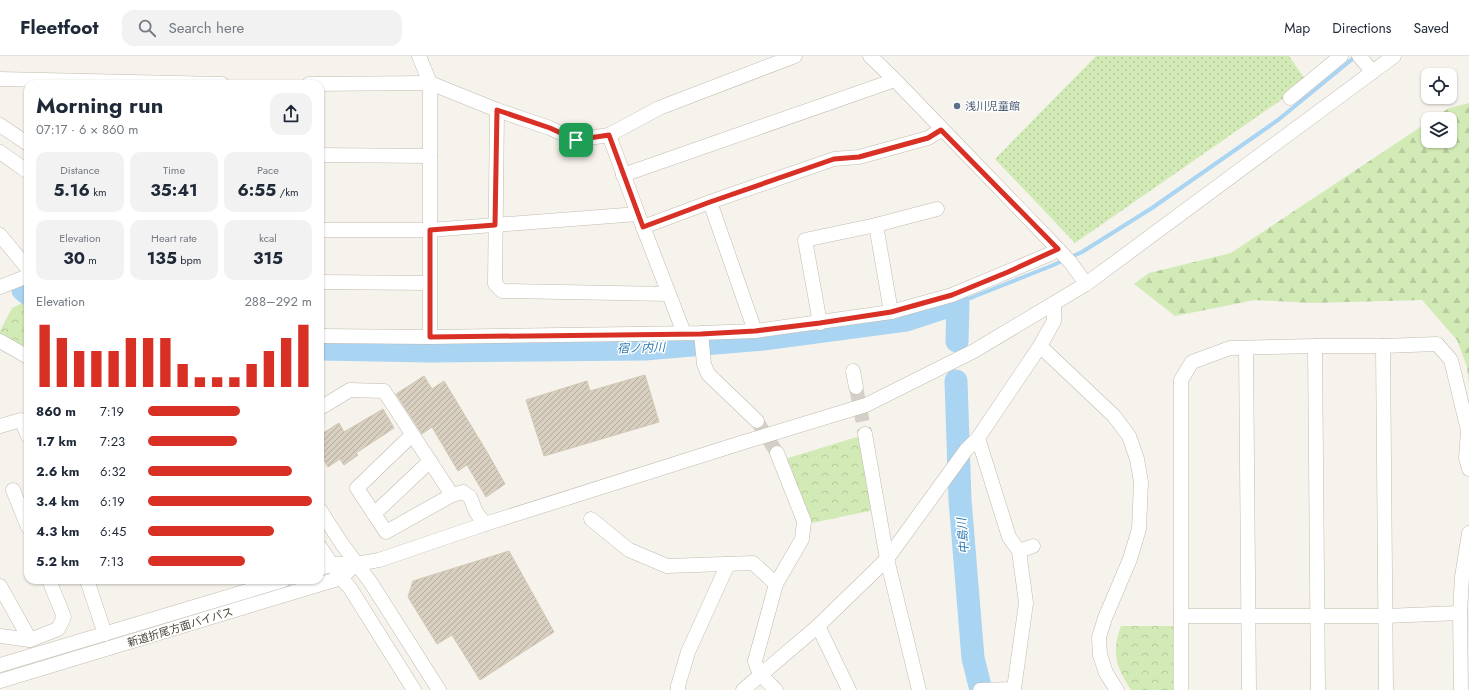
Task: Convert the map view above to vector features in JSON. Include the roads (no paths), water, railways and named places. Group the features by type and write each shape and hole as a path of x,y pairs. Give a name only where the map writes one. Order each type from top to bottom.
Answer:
{"street":[{"path":"420,56 430,83 430,337"},
{"path":"324,84 430,83 497,110 550,128 576,140 609,135 659,108 795,56"},
{"path":"870,56 1064,255 1086,284"},
{"path":"1290,98 1340,56"},
{"path":"326,566 356,564 379,560 484,524 866,405 974,351 1086,284 1394,56"},
{"path":"1361,57 1373,72"},
{"path":"0,79 44,80"},
{"path":"623,175 895,80"},
{"path":"497,110 495,284 502,291 669,294"},
{"path":"0,125 24,141"},
{"path":"324,230 430,230 495,225 640,220 710,202 834,159 859,157 928,138 941,130"},
{"path":"609,135 684,333"},
{"path":"0,152 24,169"},
{"path":"324,155 430,156"},
{"path":"710,202 755,331"},
{"path":"820,323 805,240 937,210"},
{"path":"876,225 891,312"},
{"path":"0,235 24,264"},
{"path":"324,336 430,337 684,333 701,337 820,323 891,312 952,295 1043,258 1064,255"},
{"path":"0,287 24,278"},
{"path":"324,282 429,283"},
{"path":"743,690 818,626 887,558 966,450 978,438 1040,346 1054,321 1054,304"},
{"path":"701,337 704,364 708,374 757,421"},
{"path":"0,341 24,355"},
{"path":"1181,690 1181,380 1192,362 1230,348 1437,344 1451,360 1468,430 1466,458 1469,469"},
{"path":"1040,346 1114,416 1129,436 1137,459 1141,482 1139,529 1130,559 1105,618 1100,637 1100,655 1106,672 1117,690"},
{"path":"1315,346 1318,690"},
{"path":"1382,346 1386,690"},
{"path":"1246,348 1249,690"},
{"path":"853,371 856,387"},
{"path":"324,406 350,390 384,392 452,495"},
{"path":"0,426 21,420 24,427"},
{"path":"865,434 887,558 919,690"},
{"path":"412,435 357,488 386,532 452,495 463,492 470,497 476,512 484,524"},
{"path":"978,438 1009,537 1019,551 1026,603 1014,689 984,690"},
{"path":"776,690 760,675 756,668 755,661 776,584 802,539 804,521 777,453"},
{"path":"374,514 430,461"},
{"path":"13,490 24,517"},
{"path":"324,516 356,564 371,583 439,690"},
{"path":"591,519 629,550 667,566 753,563 776,584"},
{"path":"1461,690 1460,614 1462,577 1469,533"},
{"path":"1019,551 1033,546"},
{"name":"新道折尾方面バイパス","path":"324,583 341,578 356,564"},
{"path":"678,690 688,652 728,564"},
{"path":"326,566 341,578 350,588 414,690"},
{"path":"0,636 30,640 58,629 64,617 51,584"},
{"path":"88,584 105,634"},
{"path":"0,665 271,584"},
{"name":"新道折尾方面バイパス","path":"0,681 321,584"},
{"path":"0,586 30,640"},
{"path":"1181,616 1249,617 1460,614"},
{"path":"818,626 848,690"}],"waterway":[{"path":"958,303 1082,252 1152,208 1278,120 1356,56"},
{"name":"宿ノ内川","path":"324,349 431,351 645,349 763,339 906,320 958,303 957,341"},
{"name":"中島川","path":"956,381 960,500 973,658 981,690"}],"tunnel":[{"path":"856,387 865,434"},
{"path":"757,421 777,453"}],"place":[{"name":"浅川児童館","path":"957,106"}]}
